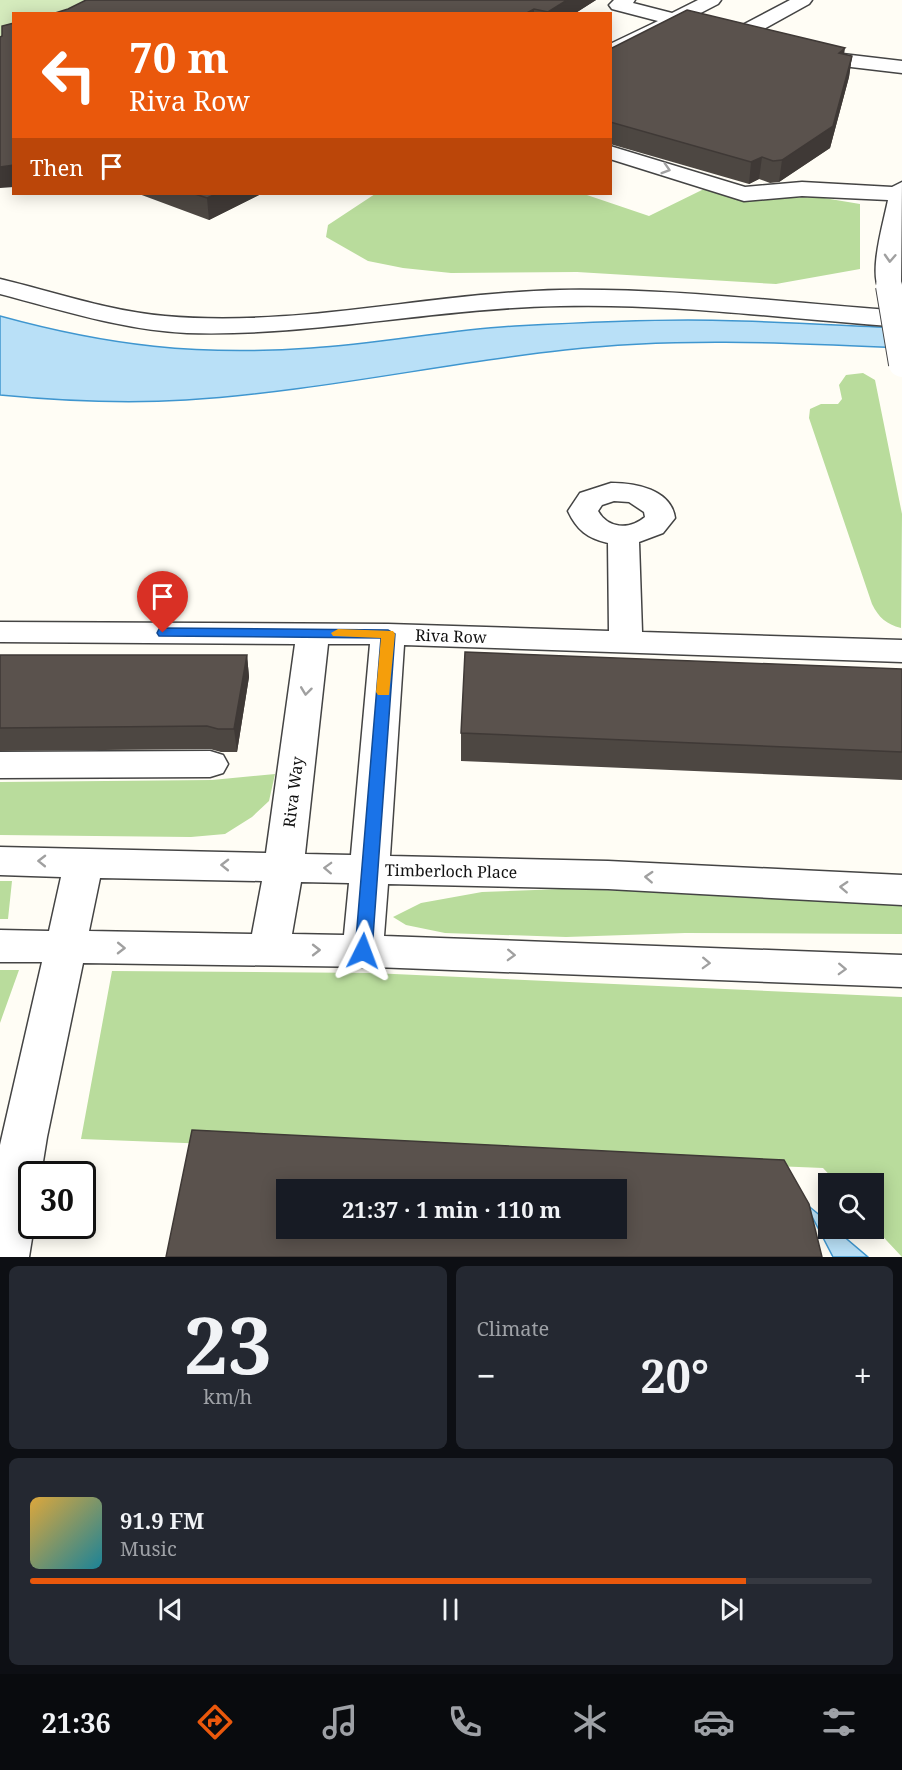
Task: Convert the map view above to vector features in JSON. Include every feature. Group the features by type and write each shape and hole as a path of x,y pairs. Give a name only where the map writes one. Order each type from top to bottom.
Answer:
{"street":[{"path":"612,51 712,0"},
{"path":"738,35 803,0"},
{"path":"615,6 834,60 902,68"},
{"path":"612,153 744,194 802,189 901,191 889,253 889,286 902,364"},
{"path":"788,176 842,191"},
{"path":"0,286 112,314 185,326 257,326 495,301 667,299 902,309"},
{"path":"667,299 902,320"},
{"path":"623,535 626,642"},
{"name":"Riva Row","path":"0,632 388,634 902,651"},
{"name":"Riva Way","path":"269,950 284,866 313,633"},
{"path":"363,951 388,634"},
{"path":"0,765 210,764"},
{"name":"Timberloch Place","path":"0,861 608,875 902,890"},
{"path":"5,1257 24,1137 84,862"},
{"path":"0,946 363,951 902,971"}],"green space":[{"path":"0,0 119,0 101,12 12,12 12,44 0,50"},
{"path":"706,188 742,199 818,197 860,204 860,269 776,284 577,272 451,273 403,268 368,261 326,237 328,225 373,195 587,195 649,216"},
{"path":"863,373 875,380 902,514 901,628 883,620 872,604 809,418 810,409 821,404 838,404 842,399 839,385 846,375"},
{"path":"275,774 269,801 252,817 225,834 191,837 0,835 0,782 212,780"},
{"path":"0,881 12,881 8,919 0,919"},
{"path":"562,889 713,893 902,903 902,934 685,933 566,937 445,933 406,925 393,917 421,903 482,892"},
{"path":"0,970 19,970 0,1023"},
{"path":"112,971 372,973 902,997 902,1257 884,1238 884,1173 828,1173 823,1168 81,1139"}],"water":[{"path":"0,316 79,335 117,341 230,351 311,348 515,326 688,320 902,328 902,348 734,342 607,346 518,356 282,391 186,400 93,401 0,395"},
{"path":"805,1203 818,1214 818,1228"},
{"path":"824,1239 847,1239 868,1257 833,1257"}],"building":[{"path":"86,0 567,0 548,12 534,9 529,12 58,12"},
{"path":"687,10 845,48 839,53 852,56 833,126 782,160 773,161 762,157 751,162 612,123 612,48"},
{"path":"12,24 12,165 0,167 0,37 2,26"},
{"path":"198,195 214,195 207,198"},
{"path":"465,652 902,669 902,752 461,733"},
{"path":"0,655 247,655 234,729 218,729 207,726 0,728"},
{"path":"192,1130 784,1160 809,1204 822,1257 166,1257"}],"slow traffic":[{"path":"338,633 388,634 384,692"}],"route":[{"path":"163,633 388,634 363,951"}]}
